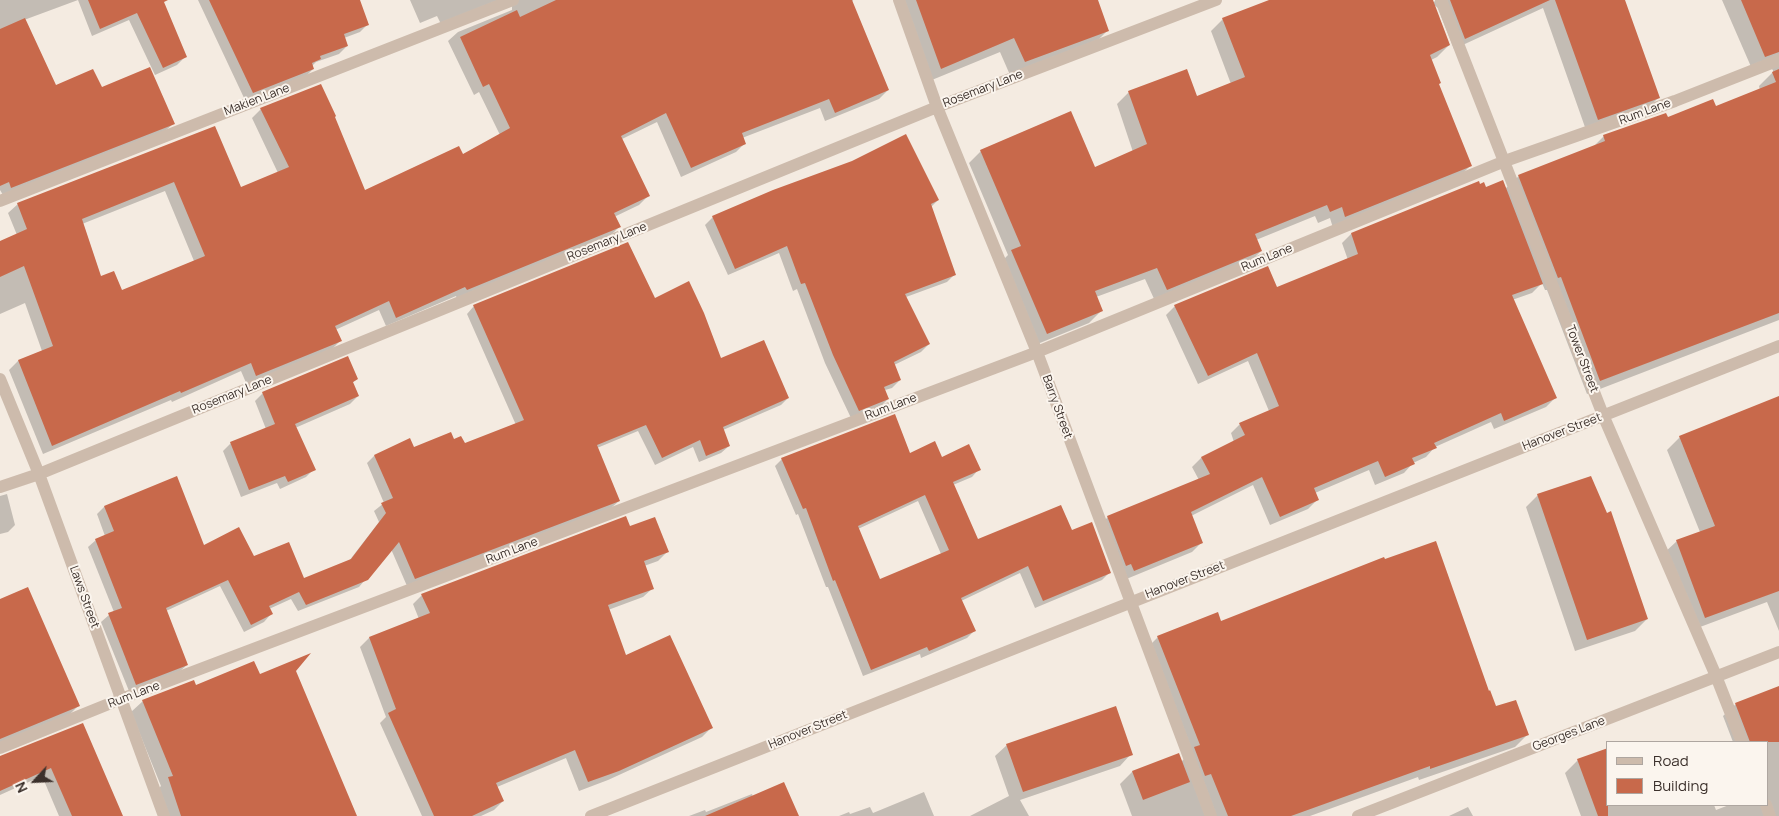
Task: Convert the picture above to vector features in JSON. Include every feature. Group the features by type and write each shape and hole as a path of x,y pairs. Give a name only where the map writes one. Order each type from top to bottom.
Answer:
{"street":[{"name":"Makien Lane","path":"0,201 513,0"},
{"name":"Barry Street","path":"899,0 937,107 1037,352 1211,816"},
{"name":"Rosemary Lane","path":"0,487 39,474 937,107 1216,0"},
{"name":"Tower Street","path":"1442,0 1603,415 1716,676 1742,741"},
{"name":"Rum Lane","path":"0,748 121,700 1037,352 1505,161 1675,101 1779,60"},
{"name":"Hanover Street","path":"591,816 1779,346"},
{"name":"Laws Street","path":"0,379 39,474 164,816"},
{"name":"Georges Lane","path":"1358,816 1779,652"}],"building":[{"path":"88,0 168,0 164,2 187,57 163,68 137,13 100,29"},
{"path":"209,0 360,0 369,25 344,34 348,46 320,56 321,59 312,63 314,69 253,93"},
{"path":"556,0 852,0 889,90 835,113 829,99 742,133 746,144 691,168 666,113 621,136 650,196 614,213 621,227 467,290 465,287 396,318 389,301 335,326 342,341 256,376 251,363 52,446 18,360 53,346 24,266 0,277 0,241 27,229 17,203 215,126 241,187 289,167 260,108 321,84 336,116 365,190 459,146 463,154 510,128 489,84 483,87 460,37 517,10 520,17","holes":["174,182 205,256 122,290 114,271 101,276 82,219"]},
{"path":"916,0 1098,0 1109,31 1025,62 1014,38 941,69"},
{"path":"1269,0 1433,0 1450,45 1430,55 1441,83 1439,84 1472,166 1345,217 1342,207 1330,212 1327,205 1255,234 1262,251 1167,290 1157,268 1095,291 1103,311 1047,334 1011,250 1021,246 980,150 1071,111 1095,167 1147,144 1128,91 1187,69 1197,96 1245,77 1222,18"},
{"path":"1450,0 1550,0 1465,39"},
{"path":"1555,0 1625,0 1660,98 1598,120"},
{"path":"1741,0 1779,0 1779,52 1765,57"},
{"path":"25,18 56,85 93,69 102,87 150,67 175,124 11,188 9,182 0,186 0,29"},
{"path":"1779,69 1779,313 1600,381 1561,277 1558,278 1518,175 1605,141 1603,135 1666,113 1668,117 1713,99 1716,106 1776,82 1772,72"},
{"path":"906,134 939,200 931,204 956,275 905,294 930,344 894,362 901,380 884,387 889,399 859,411 833,355 805,283 801,284 787,246 735,269 712,216 773,190 852,161"},
{"path":"1503,180 1543,284 1512,295 1557,398 1504,421 1501,413 1434,443 1437,448 1412,458 1415,464 1385,477 1378,461 1314,488 1319,500 1280,517 1262,477 1191,512 1203,543 1134,571 1131,564 1126,566 1107,516 1210,474 1201,457 1245,435 1239,423 1279,406 1257,353 1208,376 1174,305 1268,266 1277,287 1358,254 1351,233 1479,181 1480,184 1484,182 1486,187"},
{"path":"628,242 655,298 689,281 704,313 721,358 764,340 789,398 723,427 730,446 706,456 700,440 662,458 646,425 597,445 620,501 415,579 399,542 368,580 306,605 299,592 269,606 273,614 251,625 228,580 166,608 188,665 136,685 108,613 122,608 95,539 114,531 104,506 177,476 204,545 239,527 254,556 289,542 304,578 351,559 386,513 381,503 393,498 374,455 410,438 414,447 451,432 454,439 461,436 465,443 524,420 473,305"},
{"path":"348,356 358,379 353,382 359,396 295,424 316,470 288,482 285,476 249,490 230,442 275,424 262,392"},
{"path":"1779,396 1779,591 1705,618 1676,540 1715,526 1679,436"},
{"path":"895,414 910,453 935,441 942,457 969,444 981,470 953,482 978,539 1061,505 1072,530 1092,522 1111,573 1043,601 1028,566 961,598 976,631 929,651 927,647 871,670 835,580 833,581 806,508 803,509 781,458","holes":["925,495 949,550 880,579 858,526"]},
{"path":"1591,476 1607,513 1611,511 1648,619 1587,640 1537,494"},
{"path":"626,516 630,526 655,517 669,552 644,561 654,589 608,605 626,655 670,635 713,728 619,771 588,782 575,750 496,783 504,801 472,816 434,816 388,713 396,709 369,637 430,613 421,594"},
{"path":"1436,541 1496,706 1516,700 1529,735 1430,769 1430,766 1291,816 1228,816 1211,774 1205,776 1194,747 1200,745 1157,636 1218,612 1221,621 1384,557 1385,559"},
{"path":"28,587 80,706 0,739 0,599"},
{"path":"311,653 296,671 357,816 181,816 168,777 173,776 142,700 194,680 196,685 254,661 260,674"},
{"path":"1779,686 1779,742 1750,741 1735,703"},
{"path":"1116,706 1133,755 1023,792 1006,744"},
{"path":"83,723 123,816 72,816 51,768 0,791 0,756"},
{"path":"1606,749 1606,806 1608,806 1608,816 1598,816 1577,759"},
{"path":"1179,753 1190,782 1143,800 1132,771"},
{"path":"784,782 799,816 705,816"}]}
